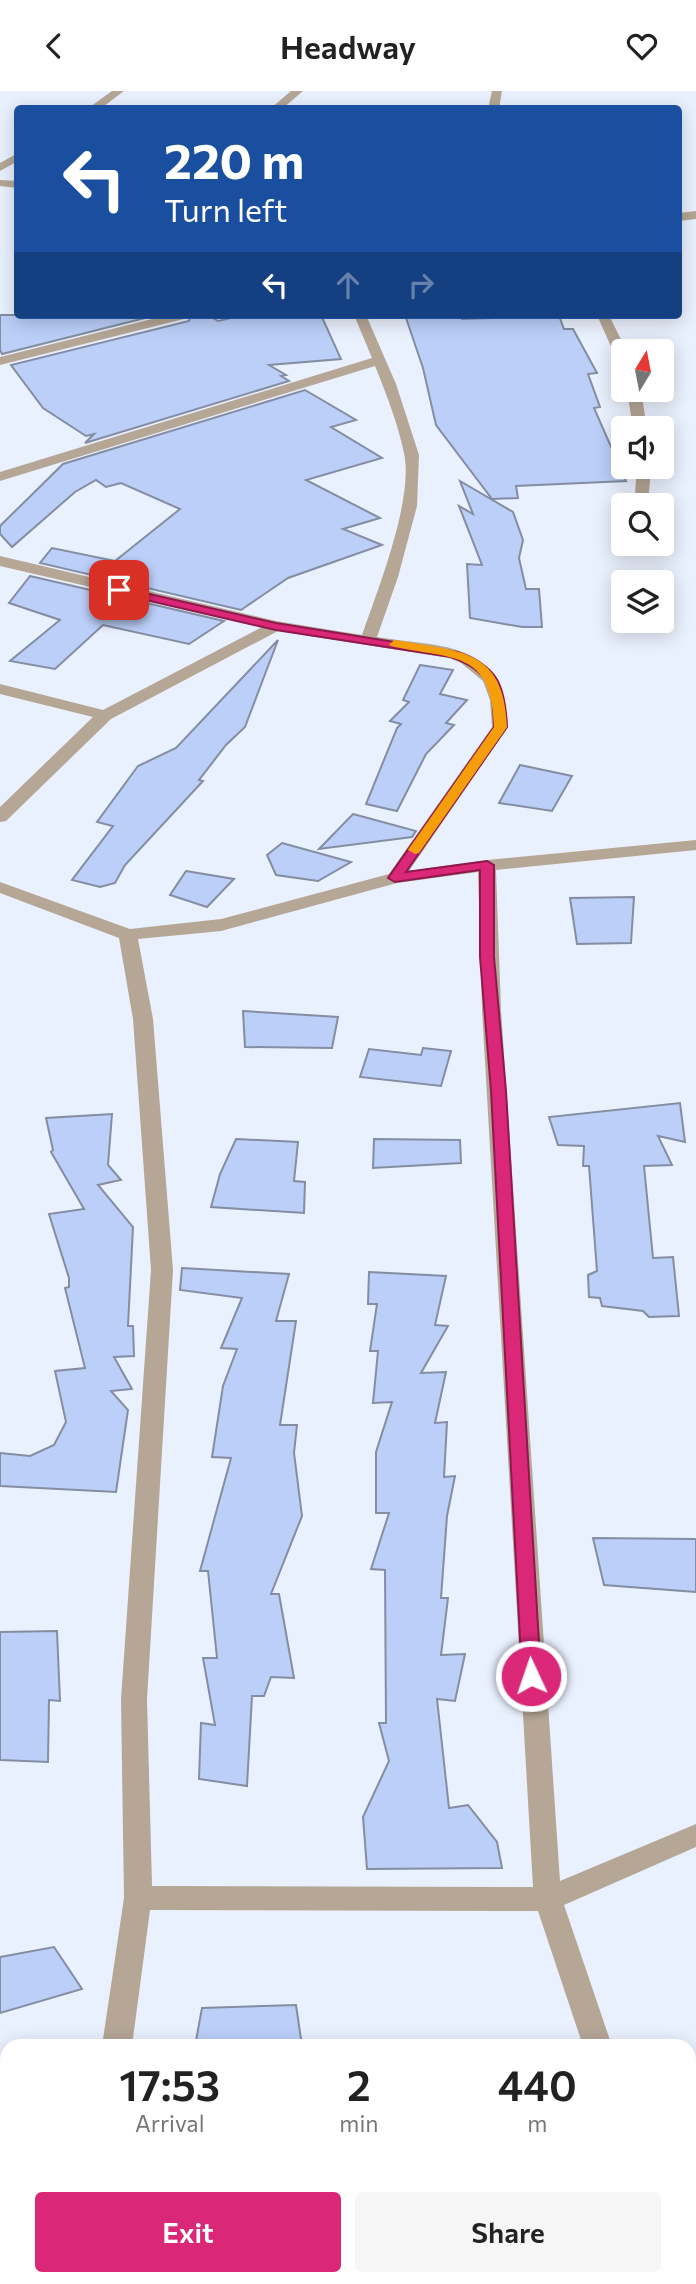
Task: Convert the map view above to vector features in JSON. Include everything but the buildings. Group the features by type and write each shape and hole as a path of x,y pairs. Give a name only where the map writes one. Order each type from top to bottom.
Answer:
{"street":[{"path":"98,105 119,91"},
{"path":"280,105 298,91"},
{"path":"0,361 167,319"},
{"path":"361,319 389,384 412,455 410,506 390,577 368,639"},
{"path":"605,319 614,339"},
{"path":"0,477 377,361"},
{"path":"0,561 276,626 453,654 473,661 487,671 500,705 500,727 395,878"},
{"path":"0,817 105,715 276,626"},
{"path":"0,689 105,715"},
{"path":"0,887 128,935 221,925 395,878 487,865 696,845"},
{"path":"487,865 487,957 499,1091 535,1731 548,1899 596,2039"},
{"path":"118,2039 138,1898 134,1699 162,1270 143,1019 128,935"},
{"path":"138,1898 548,1899 696,1835"}],"slow traffic":[{"path":"395,644 453,654 473,661 487,671 500,705 500,727 415,850"}],"route":[{"path":"119,590 276,626 453,654 473,661 487,671 494,684 500,705 500,727 395,878 487,865 487,957 499,1091 531,1676"}]}
